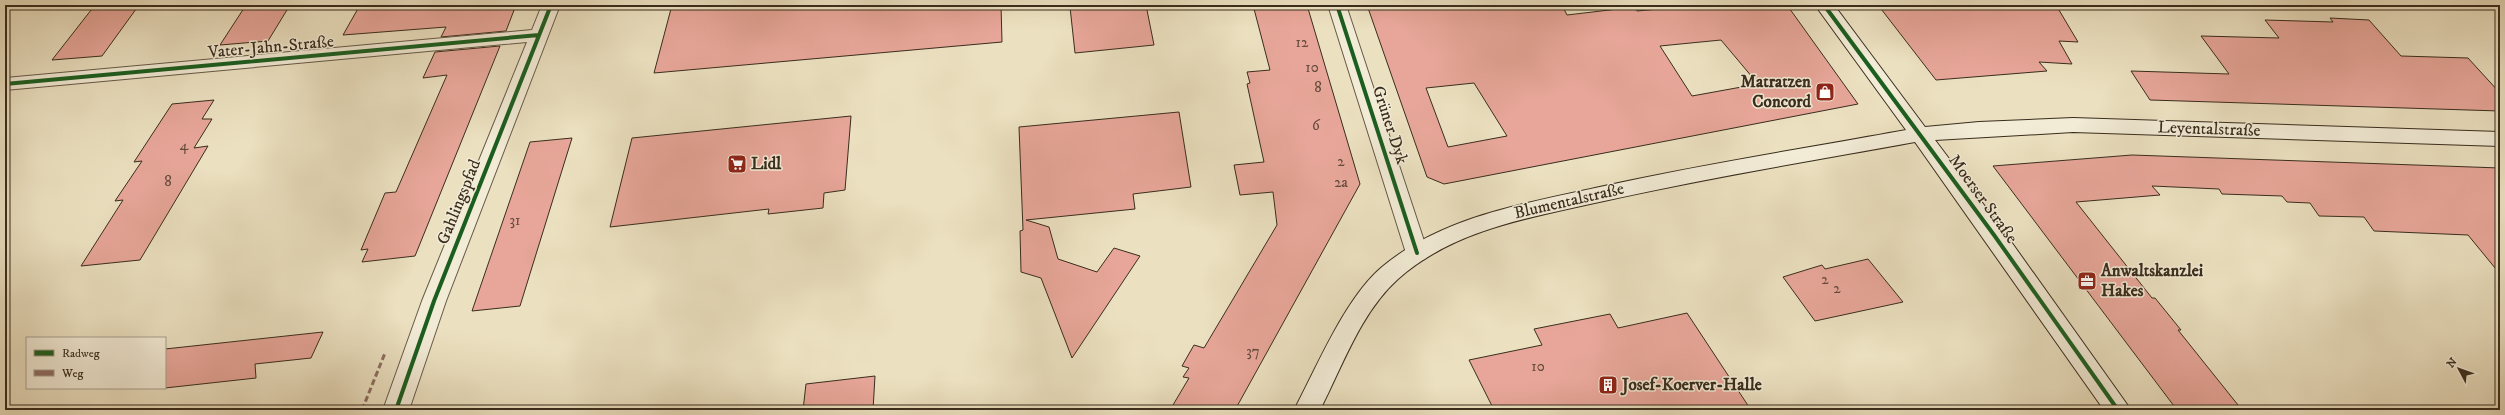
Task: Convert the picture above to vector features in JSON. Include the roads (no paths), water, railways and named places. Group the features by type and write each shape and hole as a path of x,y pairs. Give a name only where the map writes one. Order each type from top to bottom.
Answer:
{"street":[{"name":"Gahlingspfad","path":"396,410 434,301 551,5"},
{"name":"Grüner Dyk","path":"1338,5 1417,252"},
{"name":"Moerser Straße","path":"1824,5 1994,235 2118,410"},
{"name":"Vater-Jahn-Straße","path":"5,84 539,35"},
{"name":"Leyentalstraße","path":"1918,134 1979,129 2073,125 2500,139"},
{"name":"Blumentalstraße","path":"1307,410 1347,332 1367,300 1389,274 1417,252 1447,237 1508,215 1655,182 1918,134"}],"place":[{"name":"Matratzen Concord","path":"1825,92"},
{"name":"Lidl","path":"737,164"},
{"name":"Anwaltskanzlei Hakes","path":"2087,281"},
{"name":"Josef-Koerver-Halle","path":"1608,385"}]}
